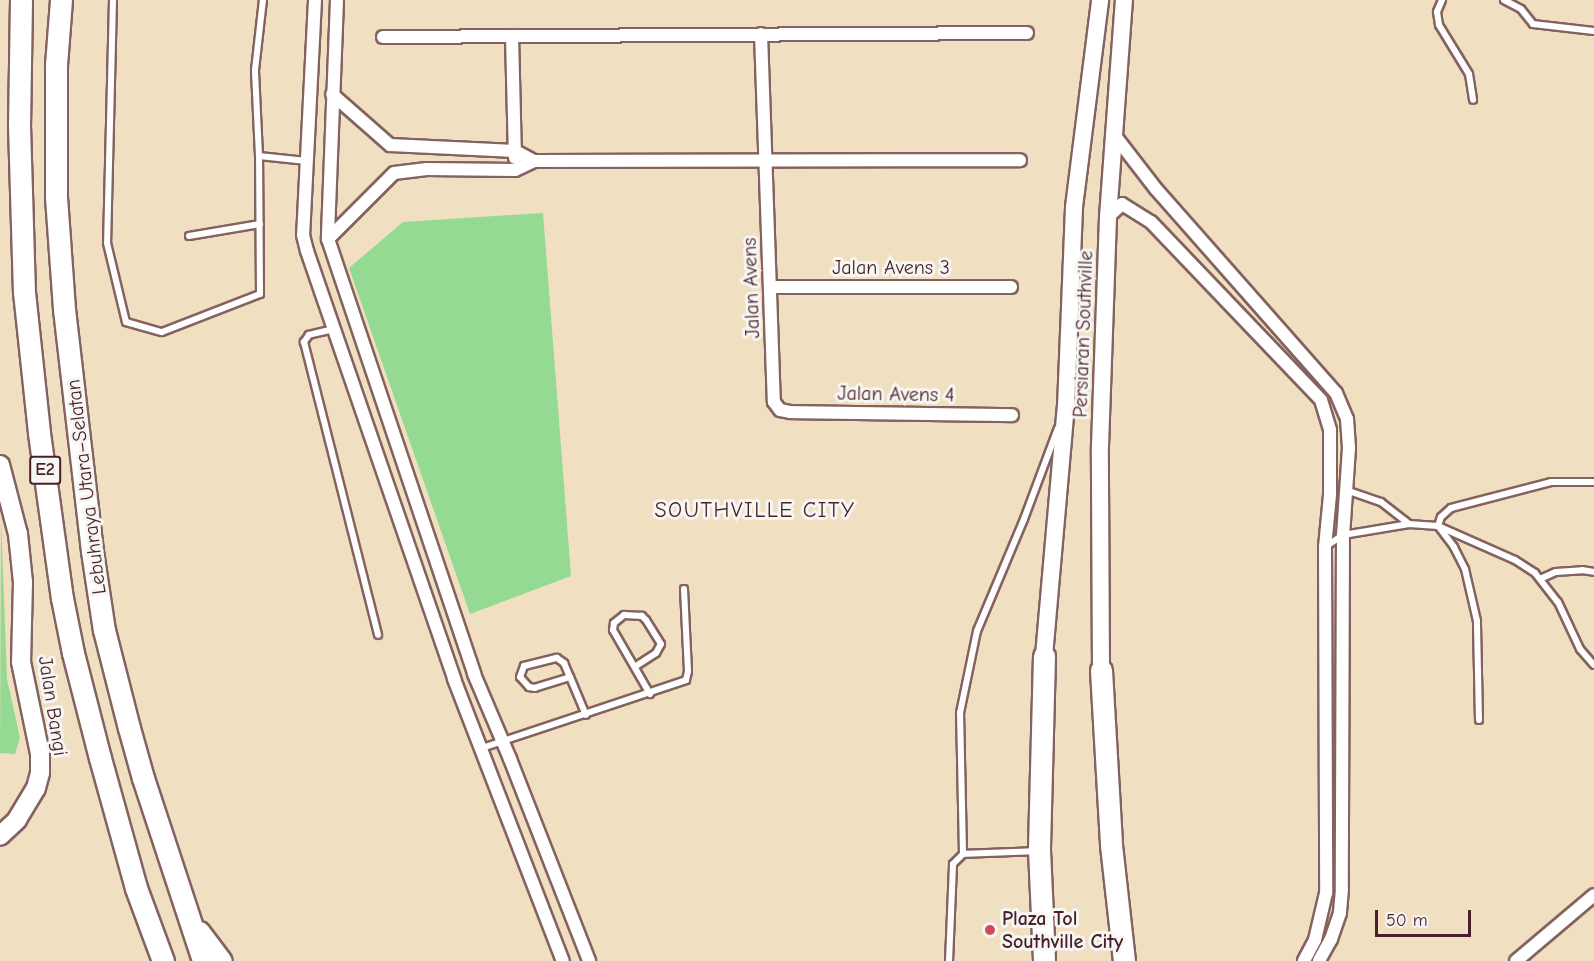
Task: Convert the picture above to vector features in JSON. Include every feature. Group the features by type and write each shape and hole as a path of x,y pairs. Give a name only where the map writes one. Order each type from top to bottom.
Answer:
{"highway":[{"name":"Lebuhraya Utara–Selatan","path":"21,0 19,124 24,292 39,433 63,598 73,653 100,758 136,888 163,961"},
{"name":"Lebuhraya Utara–Selatan","path":"61,0 56,65 56,197 64,309 92,551 104,630 129,728 202,961"},
{"path":"1044,656 1040,850 1044,961"},
{"path":"1101,669 1111,845 1124,961"},
{"path":"188,917 221,961"}],"main road":[{"name":"Persiaran Southville","path":"1101,669 1100,446 1108,217 1124,0"},
{"name":"Persiaran Southville","path":"1044,656 1066,407 1074,207 1098,4"},
{"name":"Jalan Bangi","path":"0,465 18,534 23,582 21,662 40,754 40,773 36,788 17,820 0,836"}],"street":[{"path":"315,0 303,235 454,679 563,961"},
{"path":"337,0 328,239 474,674 589,961"},
{"path":"383,37 1027,33"},
{"name":"Jalan Avens","path":"761,34 774,402 780,410"},
{"path":"512,36 515,170"},
{"path":"332,94 390,145 515,151 534,161"},
{"path":"1115,136 1156,189 1336,393 1347,419 1349,448 1343,535 1342,890 1340,913 1331,939 1319,961"},
{"path":"426,148 427,169"},
{"path":"472,149 473,170"},
{"path":"328,239 394,173 427,169 515,170 534,161 1020,160"},
{"path":"1108,217 1122,204 1151,222 1322,400 1330,430 1331,462 1325,547 1326,893 1315,940 1304,961"},
{"name":"Jalan Avens 3","path":"771,286 1011,286"},
{"name":"Jalan Avens 4","path":"780,410 1011,415"},
{"path":"1516,961 1592,901"}],"lane":[{"path":"113,0 107,243 126,322 162,332 260,294 259,156 255,70 263,0"},
{"path":"1442,0 1437,12 1439,25 1469,74 1473,100"},
{"path":"1504,0 1521,9 1533,24 1594,31"},
{"path":"259,156 307,161"},
{"path":"189,236 260,224"},
{"path":"334,329 309,335 304,342 378,635"},
{"path":"963,854 960,714 977,631 1024,519 1066,407"},
{"path":"1438,526 1441,517 1451,508 1551,482 1594,482"},
{"path":"1345,490 1382,502 1409,524"},
{"path":"1325,547 1343,535 1409,524 1438,526 1515,560 1536,573 1558,602 1580,649 1594,665"},
{"path":"1438,526 1454,548 1465,569 1477,621 1479,720"},
{"path":"1540,579 1556,572 1582,570 1594,572"},
{"path":"482,748 650,694 686,680 688,671 684,589"},
{"path":"636,666 656,653 661,644 642,616 624,615 614,623 614,630 650,694"},
{"path":"570,677 535,688 529,687 520,677 524,666 557,658 564,663 570,677 586,715"},
{"path":"949,961 953,864 963,854 1040,850"}],"green space":[{"path":"543,213 571,576 470,614 349,268 403,222"},
{"path":"1,517 7,679 20,738 15,754 0,753"}],"place":[{"name":"Plaza Tol Southville City","path":"990,930"}],"district":[{"name":"SOUTHVILLE CITY","path":"755,511"}]}
